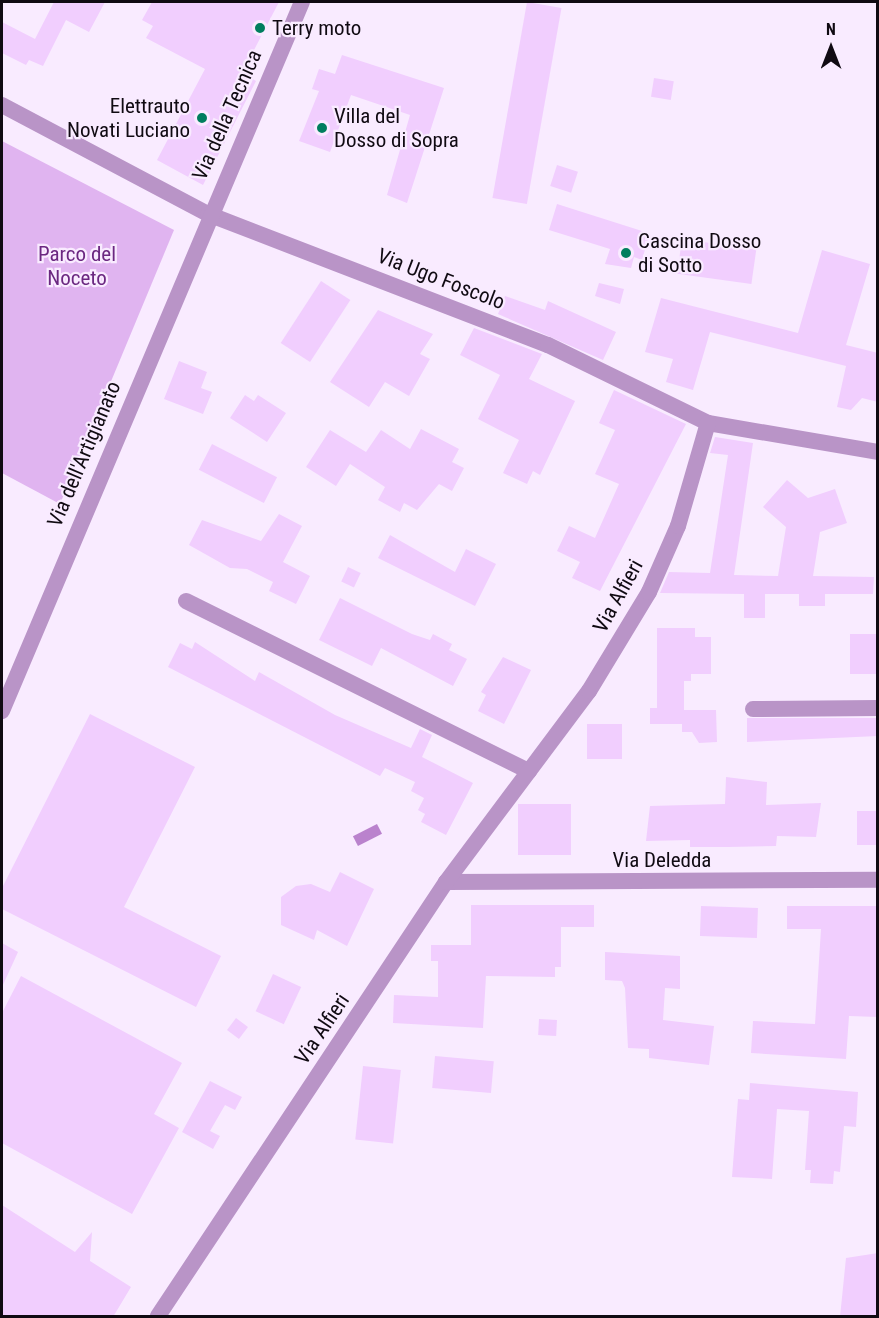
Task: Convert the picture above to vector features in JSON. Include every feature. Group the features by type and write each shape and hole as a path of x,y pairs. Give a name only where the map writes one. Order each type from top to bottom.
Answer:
{"street":[{"name":"Via della Tecnica","path":"208,214 302,2"},
{"name":"Via Ugo Foscolo","path":"2,105 208,214 555,348 708,423 878,452"},
{"name":"Via dell'Artigianato","path":"2,711 208,214"},
{"name":"Via Alfieri","path":"158,1317 446,882 589,691 649,592 678,526 708,423"},
{"path":"186,601 529,771"},
{"path":"753,709 878,708"},
{"name":"Via Deledda","path":"446,882 878,880"}],"green space":[{"name":"Parco del Noceto","path":"2,141 174,230 60,504 2,473"}],"shaded area":[{"path":"377,824 382,834 358,846 353,836"}],"building":[{"path":"54,2 105,2 89,32 66,20 43,66 29,60 26,65 2,53 2,22 35,39"},
{"path":"152,2 279,2 242,73 256,81 203,185 157,160 205,69 146,38 153,26 142,20"},
{"path":"527,2 561,8 527,204 492,198"},
{"name":"Villa del Dosso di Sopra","path":"342,55 444,88 407,203 387,195 410,115 351,95 330,152 299,141 319,91 312,89 319,69 335,74"},
{"path":"654,78 674,81 671,100 651,97"},
{"path":"557,165 578,172 571,193 550,186"},
{"name":"Cascina Dosso di Sotto","path":"557,204 642,231 649,236 642,260 634,257 631,268 605,264 610,249 549,230"},
{"path":"682,239 756,249 751,284 677,274"},
{"path":"822,250 870,264 846,345 878,353 878,402 862,398 851,410 837,407 846,366 710,332 693,390 666,382 673,359 645,352 661,298 798,333"},
{"path":"321,281 350,300 310,362 281,343"},
{"path":"599,283 624,289 620,304 595,296"},
{"path":"505,296 545,310 548,301 616,332 603,360 498,314"},
{"path":"378,310 433,334 420,354 430,359 409,396 385,382 369,407 330,382"},
{"path":"474,328 542,354 529,379 575,401 540,475 533,471 527,484 503,473 519,440 478,419 500,375 460,355"},
{"path":"179,361 207,372 201,388 212,392 203,414 164,399"},
{"path":"614,390 686,424 600,591 572,578 580,562 557,551 569,526 595,538 619,484 595,474 615,430 599,423"},
{"path":"245,395 254,401 258,395 286,413 267,442 230,418"},
{"path":"421,429 459,449 452,462 464,468 452,491 439,484 417,510 404,503 400,512 378,500 385,487 350,464 336,486 306,467 330,430 366,452 381,430 410,449"},
{"path":"715,437 753,443 734,575 778,576 786,527 763,507 787,480 808,498 835,489 847,523 820,532 813,576 874,577 873,594 825,594 825,606 799,606 799,594 765,594 765,618 744,618 744,594 660,593 669,572 710,573 728,455 710,453"},
{"path":"212,444 277,477 264,503 199,470"},
{"path":"279,514 302,526 283,562 310,576 296,604 269,591 273,582 247,569 230,568 189,545 202,520 261,541"},
{"path":"390,535 455,572 466,549 496,564 475,606 378,558"},
{"path":"348,567 361,573 354,587 341,582"},
{"path":"340,598 412,634 430,640 433,634 452,644 449,650 467,659 453,686 381,648 372,666 319,640"},
{"path":"657,628 695,628 695,637 711,637 711,674 691,674 691,681 684,681 684,710 716,710 717,742 699,743 692,732 682,732 682,724 650,724 650,708 657,708"},
{"path":"850,634 878,634 878,674 850,674"},
{"path":"195,642 255,681 259,672 335,715 411,748 420,729 432,735 422,757 473,783 446,835 421,822 425,814 418,810 424,798 411,791 415,782 385,768 380,776 168,667 180,643 192,649"},
{"path":"503,657 531,670 504,724 478,711 486,695 481,692"},
{"path":"90,714 195,767 124,907 221,956 196,1007 2,909 2,888"},
{"path":"747,718 878,718 878,736 747,742"},
{"path":"587,724 622,724 622,759 587,759"},
{"path":"726,777 767,782 766,805 821,803 816,837 777,836 776,846 690,847 690,840 646,841 650,806 725,804"},
{"path":"518,804 571,804 571,855 518,855"},
{"path":"857,811 878,811 878,845 857,845"},
{"path":"340,872 374,889 347,946 317,930 314,940 281,925 281,897 296,886 311,884 330,892"},
{"path":"471,905 594,905 594,927 561,927 561,967 555,967 555,977 486,976 483,1028 393,1023 394,995 438,997 438,961 431,961 431,945 471,945"},
{"path":"701,906 758,908 757,938 700,936"},
{"path":"787,906 878,906 878,1017 849,1016 846,1059 751,1053 753,1021 815,1024 821,929 787,929"},
{"path":"2,943 18,952 2,987"},
{"path":"605,952 680,956 680,989 665,988 663,1020 714,1026 709,1065 649,1058 649,1049 628,1048 625,988 622,981 605,980"},
{"path":"273,974 301,987 284,1024 256,1011"},
{"path":"21,976 182,1063 154,1114 179,1128 132,1214 2,1143 2,1013"},
{"path":"236,1018 248,1027 239,1039 227,1030"},
{"path":"539,1019 557,1020 556,1036 538,1035"},
{"path":"435,1056 494,1061 491,1093 432,1088"},
{"path":"363,1066 401,1070 393,1144 355,1140"},
{"path":"210,1081 242,1097 235,1110 225,1105 210,1131 220,1136 213,1149 182,1132"},
{"path":"750,1083 858,1092 856,1127 844,1126 840,1172 834,1171 833,1184 810,1183 811,1170 805,1170 809,1111 777,1109 772,1179 732,1177 738,1099 749,1100"},
{"path":"2,1205 75,1252 92,1232 90,1261 131,1287 113,1317 2,1317"},
{"path":"878,1253 878,1317 840,1317 846,1258"}],"place":[{"name":"Terry moto","path":"260,28"},
{"name":"Elettrauto Novati Luciano","path":"202,118"},
{"name":"Villa del Dosso di Sopra","path":"322,128"},
{"name":"Cascina Dosso di Sotto","path":"626,253"}]}
